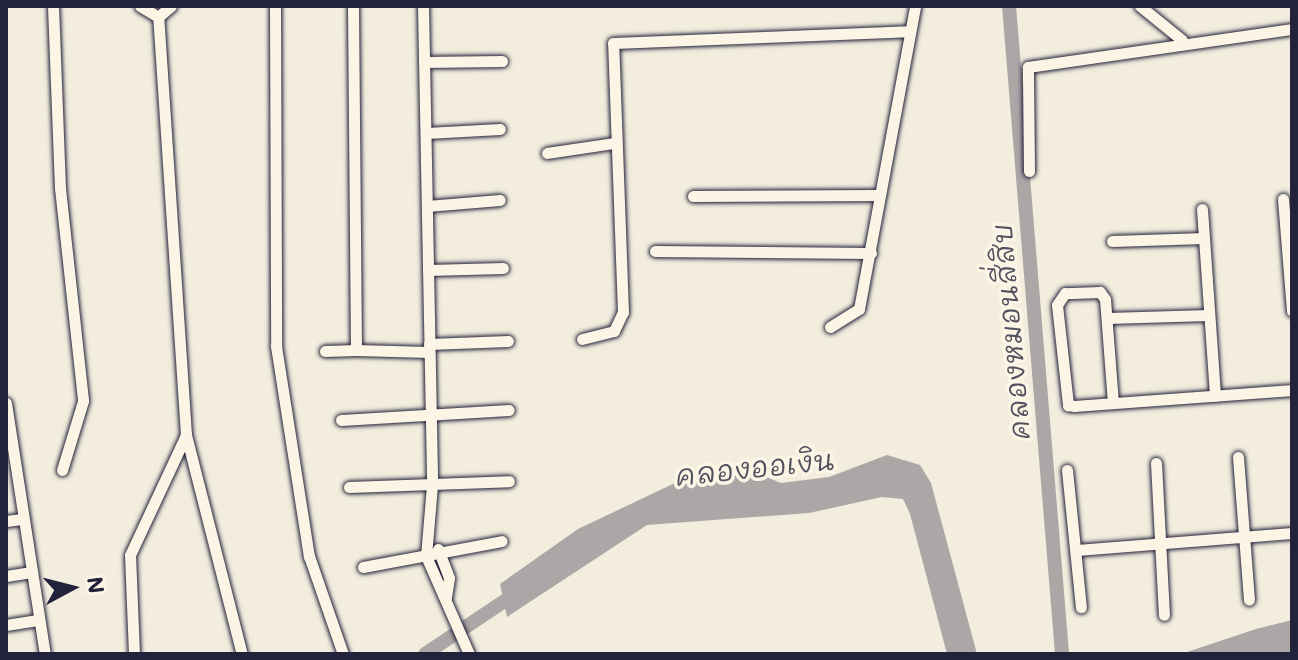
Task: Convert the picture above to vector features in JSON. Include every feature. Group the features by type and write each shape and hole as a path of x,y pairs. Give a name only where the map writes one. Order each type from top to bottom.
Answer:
{"street":[{"path":"53,6 64,247 83,401 62,470"},
{"path":"140,6 158,17"},
{"path":"158,17 171,6"},
{"path":"275,6 276,346 309,556 343,654"},
{"path":"353,6 356,350"},
{"path":"423,6 432,485 432,538 426,556 434,586 446,598"},
{"path":"830,327 859,309 915,6"},
{"path":"1140,6 1182,40"},
{"path":"158,17 186,435 242,654"},
{"path":"1029,171 1028,67 1156,51 1182,40 1292,29"},
{"path":"582,339 614,331 623,312 612,55 622,39 909,31"},
{"path":"424,62 502,61"},
{"path":"426,133 500,129"},
{"path":"547,153 614,143"},
{"path":"693,196 880,195"},
{"path":"1283,199 1292,311"},
{"path":"427,206 500,200"},
{"path":"1202,209 1215,396"},
{"path":"1112,241 1204,238"},
{"path":"655,251 871,253"},
{"path":"428,270 503,268"},
{"path":"1113,403 1107,318 1100,292 1059,297 1068,405 1113,403 1292,390"},
{"path":"1107,318 1209,315"},
{"path":"325,351 429,348 508,341"},
{"path":"6,403 11,472 45,654"},
{"path":"341,420 509,410"},
{"path":"134,654 130,555 186,435"},
{"path":"1238,457 1249,600"},
{"path":"1156,463 1164,615"},
{"path":"1067,470 1081,607"},
{"path":"349,487 509,481"},
{"path":"6,521 22,519"},
{"path":"1076,550 1292,533"},
{"path":"432,538 441,553 446,598 469,653"},
{"path":"363,567 502,541"},
{"path":"6,576 30,572"},
{"path":"6,625 38,620"}],"shaded area":[{"path":"887,455 920,465 931,483 977,654 947,654 910,514 903,499 882,497 809,513 647,525 507,617 500,584 578,529 698,472 747,469 781,483 829,477"},
{"path":"1292,620 1292,654 1181,654 1256,629"}],"waterway":[{"name":"คลองหมอนสี่สิบ","path":"1009,6 1062,654"},
{"name":"คลองออเงิน","path":"425,654 518,592"}]}
